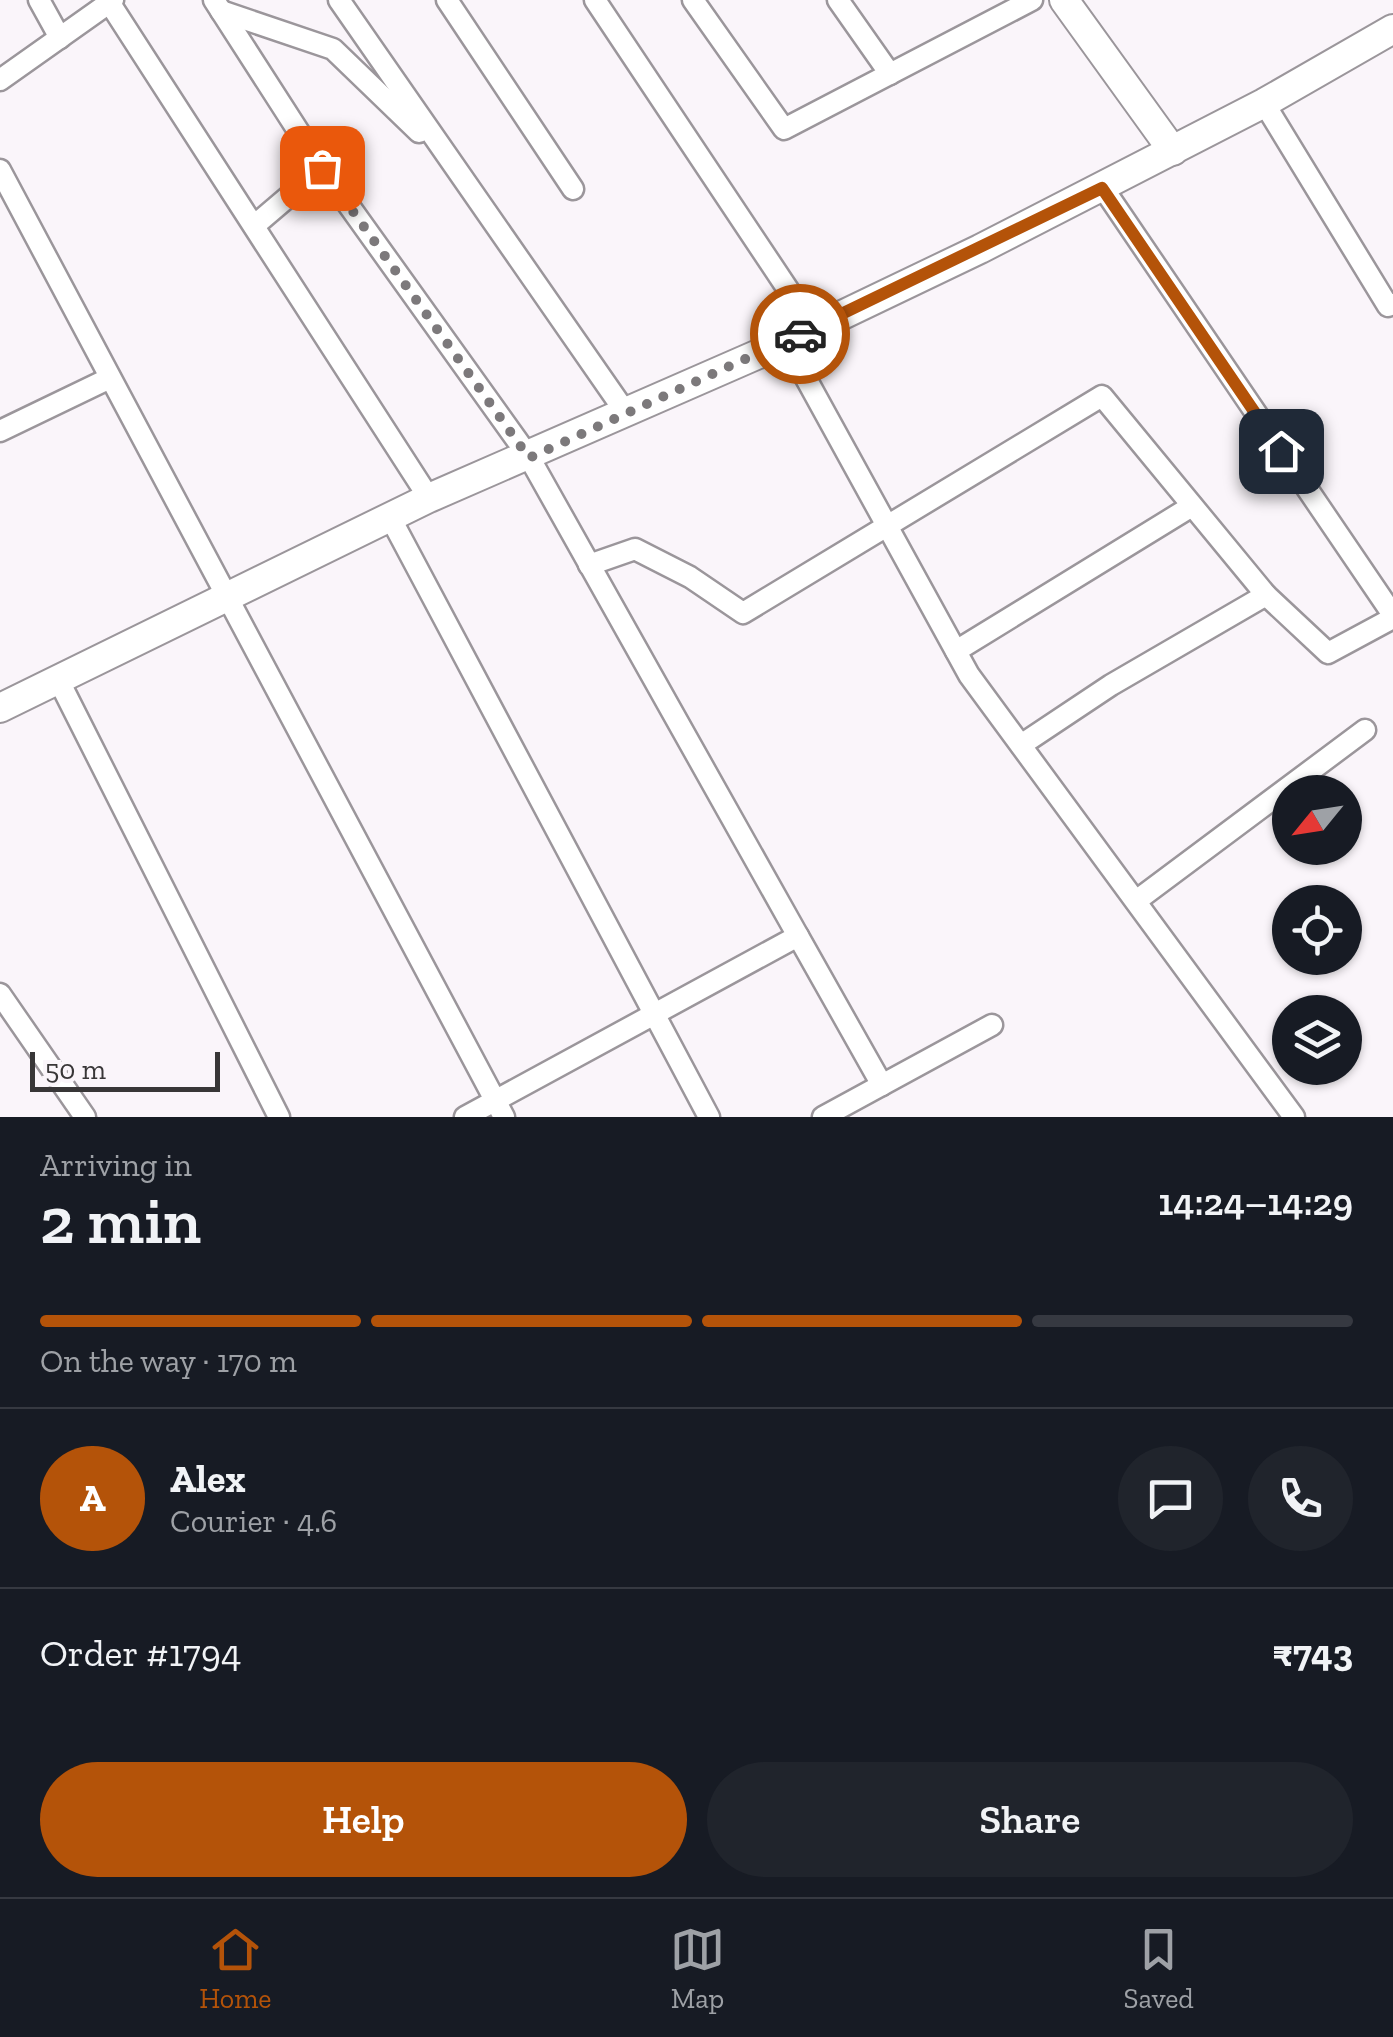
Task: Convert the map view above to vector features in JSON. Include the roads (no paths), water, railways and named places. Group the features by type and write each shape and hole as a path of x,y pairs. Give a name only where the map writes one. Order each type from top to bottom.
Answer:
{"main road":[{"path":"1064,0 1173,151"},
{"path":"0,708 429,498 529,458 786,342 1102,188 1264,103 1393,29"}],"street":[{"path":"39,0 60,38"},
{"path":"339,0 626,414"},
{"path":"447,0 573,188"},
{"path":"594,0 813,327"},
{"path":"693,0 784,130 1032,0"},
{"path":"838,0 890,74"},
{"path":"0,80 111,1 429,498"},
{"path":"218,5 333,49 452,163"},
{"path":"218,5 322,168 529,458 882,1085"},
{"path":"1264,103 1391,308"},
{"path":"254,226 322,168"},
{"path":"0,170 500,1109"},
{"path":"588,564 635,550 690,578 744,613 1102,396 1266,596 1328,653 1393,616 1102,188"},
{"path":"786,342 956,651 1294,1117"},
{"path":"0,431 110,378"},
{"path":"956,651 1192,506"},
{"path":"390,518 708,1117"},
{"path":"1021,745 1111,685 1266,596"},
{"path":"58,678 279,1117"},
{"path":"1136,901 1365,730"},
{"path":"465,1117 500,1109 798,936"},
{"path":"0,994 85,1117"},
{"path":"836,1114 992,1024"}]}
